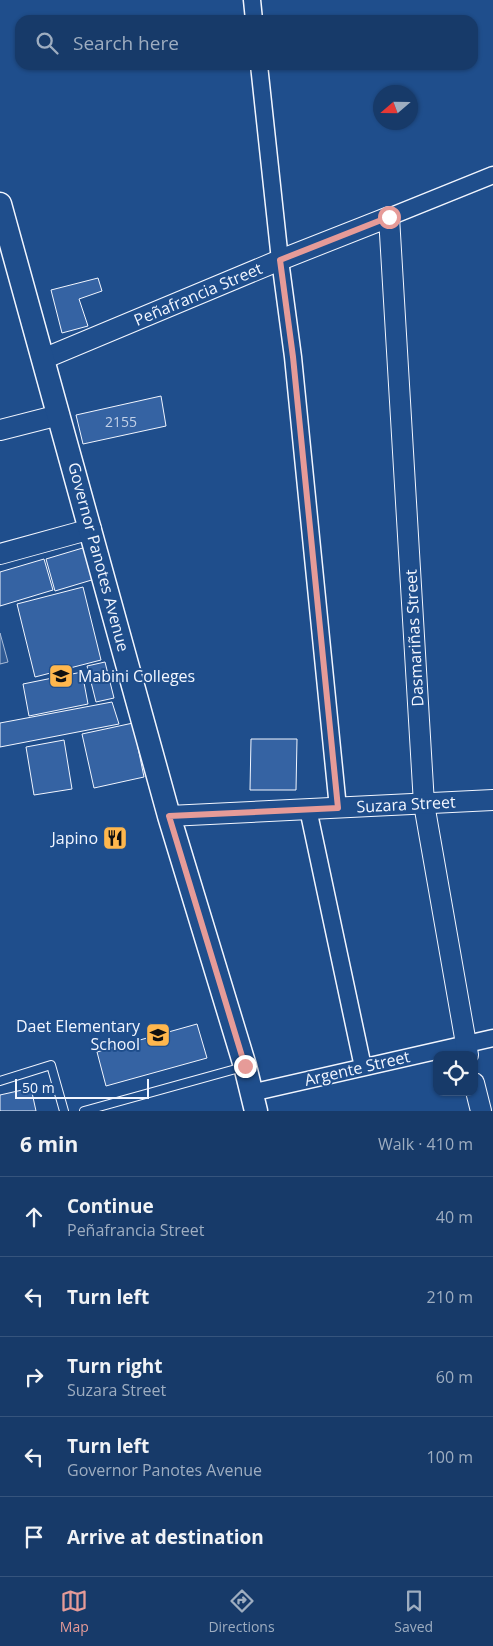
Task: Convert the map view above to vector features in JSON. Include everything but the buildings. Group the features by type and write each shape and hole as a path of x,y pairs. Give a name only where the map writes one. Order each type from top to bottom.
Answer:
{"main road":[{"name":"Governor Panotes Avenue","path":"0,204 169,816 245,1066 253,1102"}],"street":[{"path":"252,0 254,15"},
{"path":"259,70 293,357 338,808"},
{"name":"Peñafrancia Street","path":"43,359 493,174"},
{"name":"Dasmariñas Street","path":"389,217 424,804 467,1049"},
{"path":"0,430 59,415"},
{"path":"0,554 91,529"},
{"name":"Suzara Street","path":"169,816 493,800"},
{"path":"308,809 363,1067"},
{"name":"Argente Street","path":"253,1102 363,1067 467,1049 493,1038"},
{"path":"477,1096 481,1111"}],"lane":[{"path":"0,1081 51,1064 64,1111"},
{"path":"84,1111 245,1066"}],"shaded area":[{"path":"0,633 8,662 0,664"}],"place":[{"name":"Mabini Colleges","path":"61,676"},
{"name":"Japino","path":"115,838"},
{"name":"Daet Elementary School","path":"158,1035"}],"route":[{"path":"245,1066 169,816 338,808 293,357 280,260 389,217"}]}
